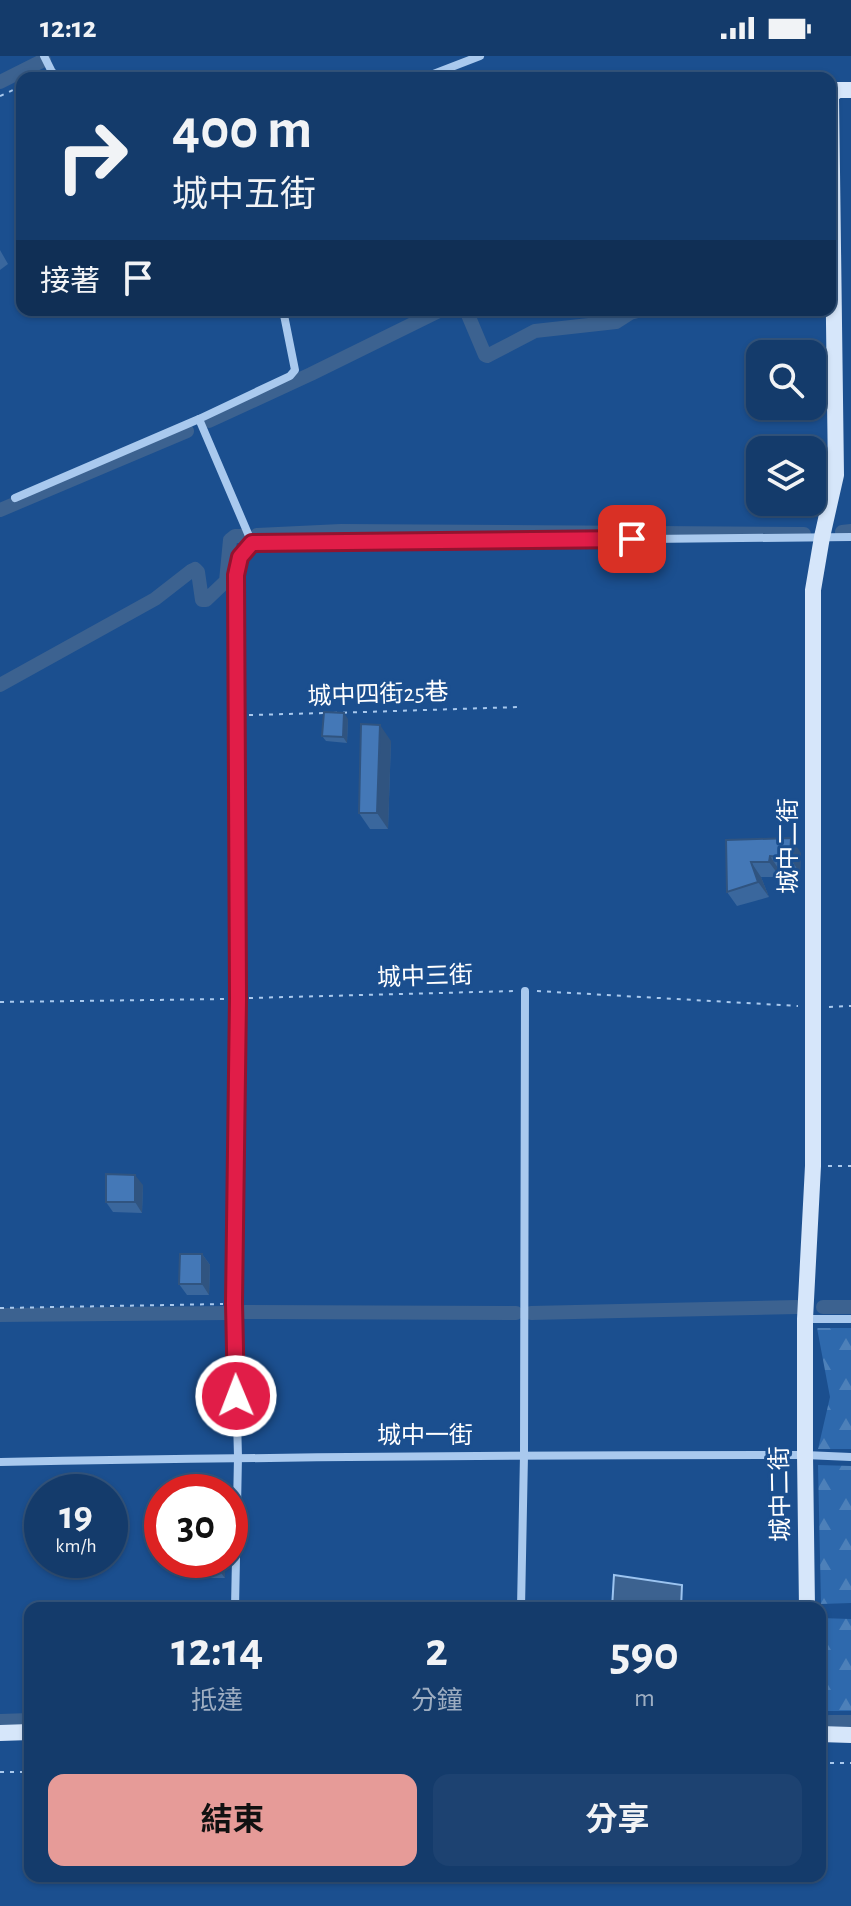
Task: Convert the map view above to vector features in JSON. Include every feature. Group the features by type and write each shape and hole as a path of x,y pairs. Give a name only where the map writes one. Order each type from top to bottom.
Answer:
{"street":[{"path":"439,72 480,56"},
{"path":"15,498 199,419 290,376 295,370 284,316"},
{"name":"城中二街","path":"807,1602 805,1319 813,1166 813,590 836,475 834,316"},
{"path":"199,419 252,543"},
{"path":"235,1602 238,1457 234,1303 238,998 236,575 240,557 252,543 851,537"},
{"path":"521,1602 525,991"},
{"path":"805,1319 851,1319"},
{"name":"城中一街","path":"0,1462 524,1455 851,1457"},
{"path":"0,1733 24,1732"},
{"path":"826,1734 851,1735"}],"path":[{"name":"城中四街25巷","path":"238,716 519,707"},
{"name":"城中三街","path":"0,1002 525,991 813,1007 851,1006"},
{"path":"813,1166 851,1166"},
{"path":"0,1308 234,1303"},
{"path":"826,1763 851,1763"},
{"path":"0,1772 24,1772"}],"green space":[{"path":"817,1328 851,1328 851,1449 818,1449 830,1397"},
{"path":"818,1465 851,1466 851,1603 821,1602"},
{"path":"826,1618 851,1619 851,1711 826,1711"}],"shaded area":[{"path":"614,1575 682,1585 681,1602 612,1602"}],"building":[{"path":"324,712 344,713 343,737 322,736"},
{"path":"361,724 380,725 377,813 359,813"},
{"path":"791,838 790,858 770,856 769,862 751,862 758,882 727,892 726,840"},
{"path":"106,1174 135,1175 135,1202 106,1202"},
{"path":"180,1254 202,1254 202,1284 179,1284"}],"waterway":[{"path":"20,72 44,60"},
{"path":"0,82 16,74"},
{"path":"209,421 429,316"},
{"path":"469,316 487,356 535,331 616,322 625,316"},
{"path":"0,510 187,431"},
{"path":"257,535 341,531 804,534"},
{"path":"842,532 851,531"},
{"path":"0,685 155,599 195,569 202,600 206,600 226,581 230,540 242,536"},
{"path":"531,1313 797,1307"},
{"path":"823,1307 851,1307"},
{"path":"245,1312 516,1313"},
{"path":"0,1315 229,1313"},
{"path":"0,1721 24,1720"},
{"path":"829,1722 851,1722"}],"route":[{"path":"236,1396 236,575 240,557 252,543 632,539"}]}
